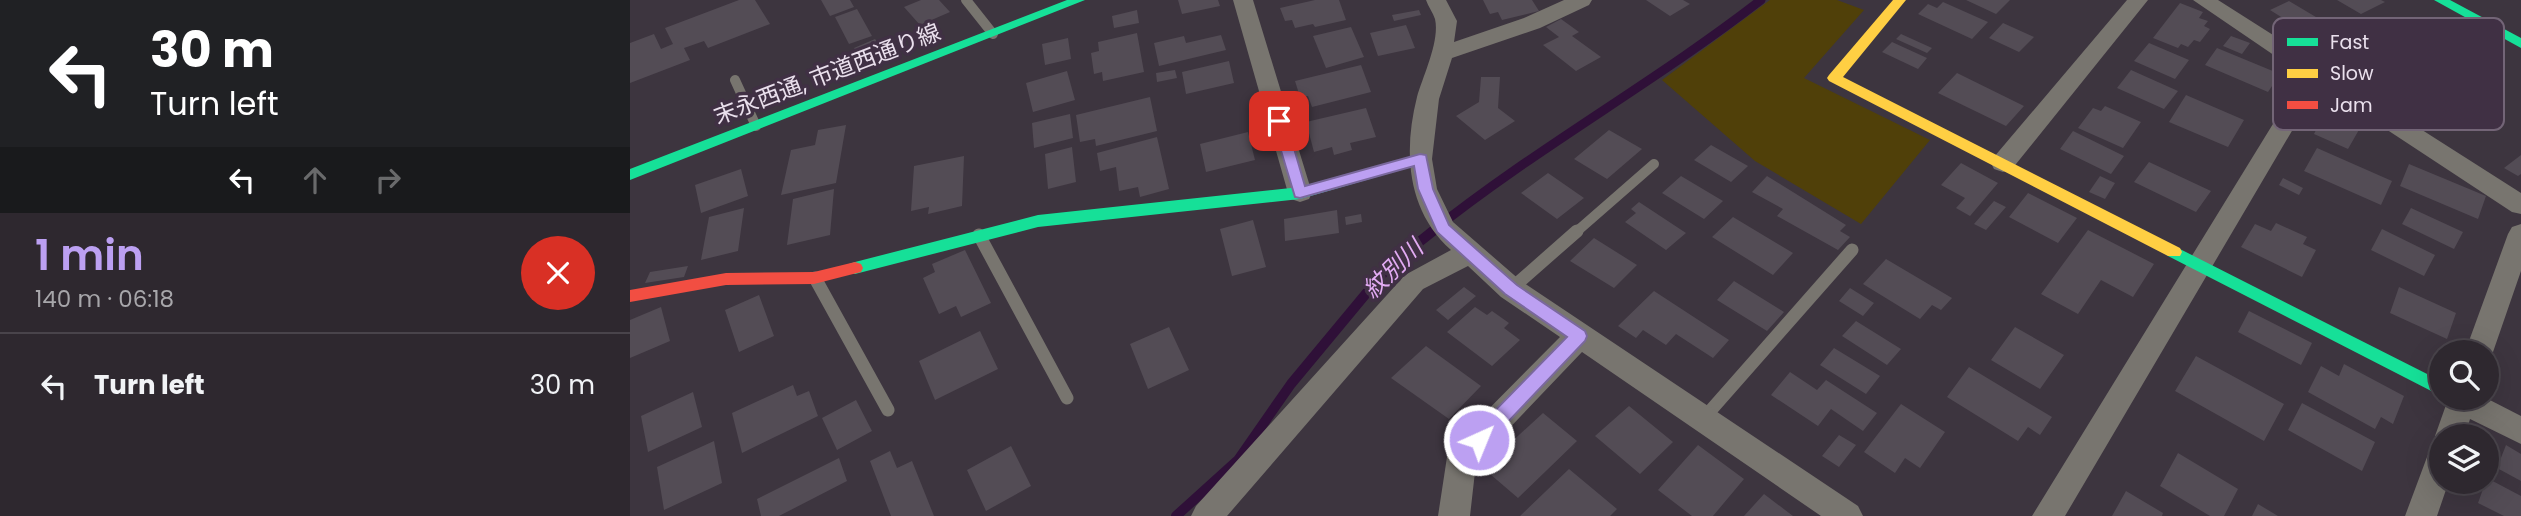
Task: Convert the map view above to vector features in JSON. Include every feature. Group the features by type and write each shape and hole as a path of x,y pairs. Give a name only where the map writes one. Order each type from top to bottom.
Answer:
{"street":[{"name":"末永西通, 市道西通り線","path":"630,175 1079,0"},
{"path":"1243,0 1300,193"},
{"path":"1436,0 1446,21 1442,54 1428,99 1420,159 1425,189 1443,228 1511,289 1847,516"},
{"path":"1900,0 1834,78 2429,382"},
{"path":"2003,163 2138,0"},
{"path":"2203,0 2273,45"},
{"path":"2440,0 2473,18"},
{"path":"1442,54 1532,23 1575,2"},
{"path":"2504,35 2521,44"},
{"path":"2048,516 2281,130"},
{"path":"2405,130 2521,205"},
{"path":"630,296 726,279 814,278 978,234 1038,221 1300,193 1420,159"},
{"path":"2484,340 2521,234"},
{"path":"1207,516 1414,282 1469,253"},
{"path":"1454,516 1462,457 1579,336"},
{"path":"2482,410 2521,431"},
{"path":"2421,516 2429,493"}],"lane":[{"path":"966,0 993,34"},
{"path":"735,79 756,126"},
{"path":"1511,289 1654,164"},
{"path":"978,234 1067,398"},
{"path":"1703,418 1852,250"},
{"path":"814,278 888,410"}],"shaded area":[{"path":"1770,0 1837,0 1864,10 1804,78 1930,140 1861,224 1755,161 1662,80"}],"building":[{"path":"739,0 755,0 770,24 708,48 704,41 684,48 690,60 630,83 630,43 654,34 661,49 673,44 665,28"},
{"path":"821,0 850,0 854,7 830,16"},
{"path":"921,0 939,0 950,12 920,25 904,7"},
{"path":"1178,0 1218,0 1220,6 1182,14"},
{"path":"1315,0 1339,0 1346,20 1315,27 1313,24 1295,28 1292,20 1285,21 1280,8"},
{"path":"1483,0 1532,0 1539,11 1502,20 1498,12 1490,14"},
{"path":"1646,0 1683,0 1690,4 1670,16"},
{"path":"1966,0 2010,0 1996,14"},
{"path":"2337,0 2381,0 2385,2 2361,14"},
{"path":"2289,1 2318,18 2283,18 2270,10"},
{"path":"1943,2 1988,22 1972,39 1918,14 1928,4 1937,8"},
{"path":"2180,3 2203,12 2199,18 2208,21 2204,26 2210,29 2200,42 2194,40 2188,47 2181,44 2178,48 2153,38"},
{"path":"857,9 872,36 849,44 835,17"},
{"path":"1137,10 1139,23 1114,28 1112,16"},
{"path":"1419,10 1421,15 1394,21 1392,15"},
{"path":"1561,19 1579,32 1572,36 1601,57 1576,71 1543,45 1559,37 1546,27"},
{"path":"2003,23 2034,37 2019,52 1989,38"},
{"path":"1406,25 1415,48 1378,56 1370,33"},
{"path":"1351,27 1364,57 1326,68 1313,36"},
{"path":"1137,33 1144,72 1103,81 1102,72 1094,74 1091,53 1099,51 1098,42"},
{"path":"1901,34 1932,48 1927,53 1896,39"},
{"path":"1221,35 1226,50 1159,66 1154,43 1184,36 1186,43"},
{"path":"2231,36 2250,43 2242,54 2223,46"},
{"path":"1068,38 1071,59 1045,65 1042,44"},
{"path":"875,39 878,43 857,52 854,48"},
{"path":"1892,42 1927,58 1918,69 1882,52"},
{"path":"2149,43 2189,60 2175,79 2134,61"},
{"path":"2217,48 2273,71 2273,84 2268,92 2205,65"},
{"path":"1229,61 1234,83 1186,94 1182,72"},
{"path":"1361,65 1371,92 1312,107 1308,96 1300,97 1295,81"},
{"path":"1175,70 1177,78 1157,82 1156,73"},
{"path":"2131,70 2178,91 2164,109 2117,88"},
{"path":"1067,71 1075,100 1033,112 1026,83"},
{"path":"1957,73 2024,106 2006,126 1938,93"},
{"path":"1481,77 1500,77 1498,108 1515,121 1485,140 1456,116 1479,102"},
{"path":"2186,95 2244,120 2228,147 2169,122"},
{"path":"1150,97 1157,131 1096,146 1095,139 1080,142 1076,115"},
{"path":"2105,106 2141,122 2123,148 2078,128 2093,108 2101,111"},
{"path":"1366,108 1376,137 1350,143 1352,150 1334,155 1332,147 1314,152 1306,122"},
{"path":"1070,114 1073,138 1034,148 1032,123"},
{"path":"846,125 836,183 781,195 791,150 815,145 818,130"},
{"path":"1609,130 1642,149 1607,179 1574,159"},
{"path":"2316,130 2359,130 2348,149 2314,134"},
{"path":"2073,131 2124,156 2111,174 2060,149"},
{"path":"1248,132 1255,160 1206,172 1200,144"},
{"path":"1157,137 1169,189 1140,197 1138,187 1119,191 1116,167 1100,171 1097,153"},
{"path":"1711,145 1748,166 1731,182 1694,160"},
{"path":"1072,147 1076,182 1048,189 1045,154"},
{"path":"2317,148 2392,181 2381,205 2304,171"},
{"path":"2521,155 2521,174 2518,176 2504,168"},
{"path":"964,156 962,206 928,214 929,207 911,211 914,166"},
{"path":"2149,162 2211,191 2196,212 2134,182"},
{"path":"1961,163 1998,183 1970,216 1956,208 1965,198 1941,185"},
{"path":"2409,164 2486,196 2478,219 2400,186"},
{"path":"741,169 748,196 701,213 695,185"},
{"path":"1548,173 1584,198 1557,219 1521,193"},
{"path":"1681,176 1723,201 1704,219 1662,193"},
{"path":"1767,176 1846,225 1840,231 1850,237 1838,250 1777,216 1783,209 1752,192"},
{"path":"2100,176 2115,183 2105,199 2089,192"},
{"path":"2283,178 2303,188 2299,195 2279,185"},
{"path":"834,189 830,235 787,245 793,199"},
{"path":"2028,193 2077,218 2058,243 2009,217"},
{"path":"1994,201 2006,207 1986,230 1974,224"},
{"path":"1639,202 1686,233 1666,250 1625,222 1636,213 1631,209"},
{"path":"744,208 738,251 701,260 709,217"},
{"path":"2411,208 2463,232 2454,249 2402,224"},
{"path":"1337,210 1339,233 1285,241 1284,219"},
{"path":"1361,214 1362,222 1346,225 1345,217"},
{"path":"1733,217 1793,253 1773,275 1712,237"},
{"path":"1253,220 1266,267 1232,276 1220,229"},
{"path":"2276,223 2307,237 2303,244 2316,250 2302,277 2241,247 2255,224 2271,231"},
{"path":"2382,229 2435,255 2424,276 2371,250"},
{"path":"2088,230 2154,264 2133,297 2101,280 2078,314 2041,294"},
{"path":"1594,238 1637,265 1614,288 1570,261"},
{"path":"965,250 991,303 961,317 956,306 939,314 923,278 935,272 932,264"},
{"path":"1886,259 1952,298 1941,310 1932,305 1920,319 1863,284"},
{"path":"688,266 684,277 645,283 650,272"},
{"path":"1734,281 1784,312 1767,331 1717,300"},
{"path":"1464,287 1476,296 1448,320 1436,310"},
{"path":"2399,287 2456,313 2447,339 2390,313"},
{"path":"1850,288 1874,303 1863,316 1839,301"},
{"path":"1654,291 1729,340 1713,358 1676,334 1666,345 1643,330 1636,338 1618,326"},
{"path":"759,295 774,336 739,352 725,310"},
{"path":"661,307 670,341 630,358 630,320"},
{"path":"1475,307 1487,315 1492,311 1509,323 1504,328 1520,340 1492,366 1447,332"},
{"path":"2249,311 2312,343 2301,365 2238,332"},
{"path":"1856,321 1901,349 1887,365 1842,336"},
{"path":"1169,327 1189,370 1148,389 1130,344"},
{"path":"2015,327 2064,355 2040,389 1991,360"},
{"path":"980,331 998,369 935,400 919,361"},
{"path":"1426,346 1481,386 1449,419 1391,378"},
{"path":"1834,348 1880,376 1866,394 1820,365"},
{"path":"2196,356 2284,404 2264,441 2175,391"},
{"path":"2344,364 2404,396 2393,424 2381,417 2375,429 2308,392 2321,366 2339,376"},
{"path":"1969,367 2052,417 2040,435 2028,427 2018,441 1947,397"},
{"path":"1790,372 1817,390 1826,380 1877,413 1863,431 1831,409 1818,426 1771,395"},
{"path":"793,385 797,396 809,391 818,416 742,453 732,413"},
{"path":"693,392 702,427 648,452 641,416"},
{"path":"856,400 872,431 837,450 822,418"},
{"path":"2302,403 2375,442 2362,471 2288,430"},
{"path":"1901,404 1945,432 1920,468 1905,458 1895,473 1864,452"},
{"path":"1629,406 1673,442 1640,474 1595,436"},
{"path":"1543,413 1577,441 1518,498 1483,468"},
{"path":"1839,435 1856,445 1839,467 1822,456"},
{"path":"714,441 722,483 664,510 657,467"},
{"path":"1698,445 1744,479 1713,516 1692,516 1658,490"},
{"path":"2506,445 2521,454 2521,481 2499,469"},
{"path":"1011,446 1031,486 986,511 967,470"},
{"path":"890,451 897,468 912,461 934,516 891,516 870,461"},
{"path":"2178,453 2238,489 2224,516 2210,516 2160,486"},
{"path":"839,458 847,481 779,516 761,516 757,499"},
{"path":"1569,469 1617,509 1610,516 1520,516"},
{"path":"2499,484 2521,496 2521,516 2504,516 2478,503 2481,494 2499,494"},
{"path":"2126,491 2163,513 2162,516 2112,516"},
{"path":"1764,494 1793,516 1744,516"},
{"path":"2258,504 2278,516 2252,516"}],"waterway":[{"name":"紋別川","path":"1430,233 1511,172 1679,59 1761,0"},
{"name":"紋別川","path":"1176,516 1238,460 1291,384 1389,266 1433,231"}],"traffic: fast":[{"path":"630,175 1079,0"},
{"path":"2440,0 2473,18"},
{"path":"2504,35 2521,44"},
{"path":"855,268 1038,221 1300,193 1420,159"},
{"path":"2174,252 2429,383"}],"traffic: slow":[{"path":"1900,0 1834,78 2174,252"}],"traffic: jam":[{"path":"630,296 726,279 814,278 855,268"}],"route":[{"path":"1279,121 1300,193 1420,159 1425,189 1443,228 1511,289 1579,336 1479,440"}]}
